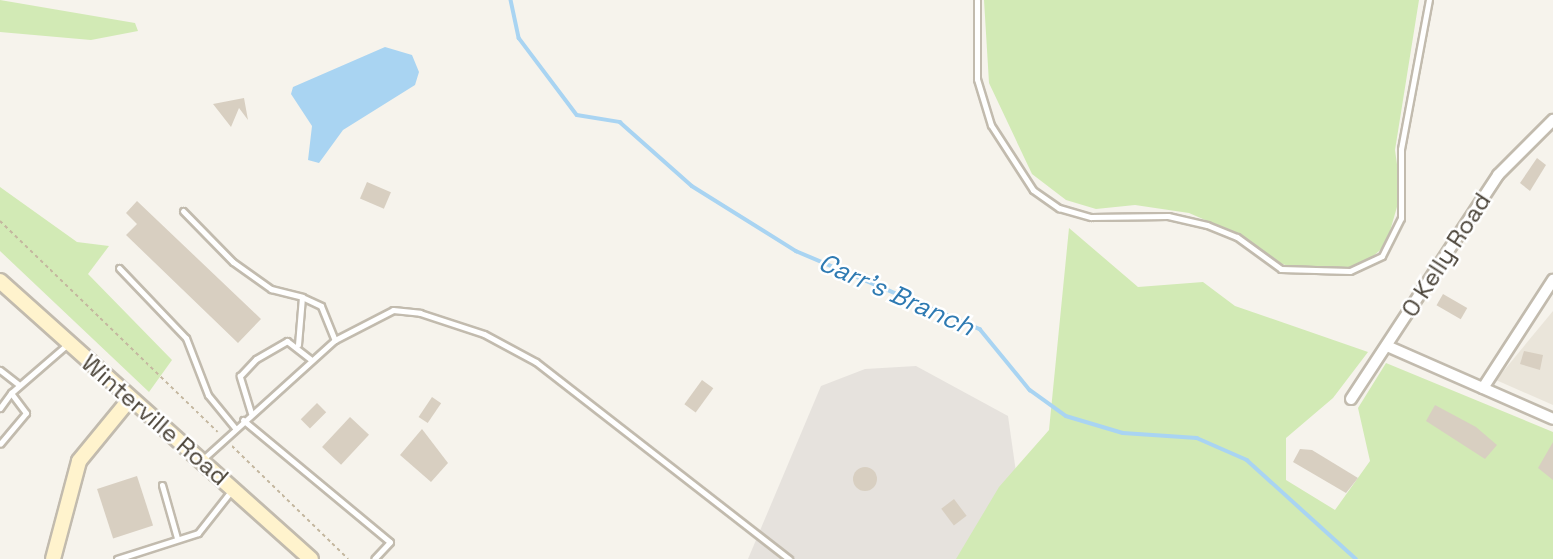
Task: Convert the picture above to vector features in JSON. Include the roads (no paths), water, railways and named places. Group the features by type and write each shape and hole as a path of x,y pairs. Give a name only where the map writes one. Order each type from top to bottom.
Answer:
{"street":[{"name":"O Kelly Road","path":"1351,399 1498,175 1553,120"},
{"path":"1483,388 1553,280"},
{"name":"Winterville Road","path":"0,281 311,559"},
{"path":"1387,346 1553,419"},
{"path":"56,555 79,461 131,399"}],"lane":[{"path":"977,0 981,90 1012,166 1033,190 1059,208 1091,217 1168,216 1206,226 1237,237 1281,269 1350,271 1382,256 1401,218 1401,149 1429,0"},
{"path":"183,211 233,262 271,289 302,297 321,306 335,340"},
{"path":"120,268 186,338 208,395 235,428"},
{"path":"298,345 302,297"},
{"path":"202,460 243,420 335,340 393,310 484,334 546,369 789,559"},
{"path":"251,413 240,376 276,341 298,345 311,360"},
{"path":"0,408 19,385 69,343"},
{"path":"0,370 19,385"},
{"path":"0,444 26,412 11,393"},
{"path":"243,420 390,542 374,559"},
{"path":"162,485 177,538"},
{"path":"117,559 177,538 208,523 233,488"}],"water":[{"path":"385,47 412,55 419,72 415,85 343,130 319,163 308,160 312,126 291,94 293,87"}],"waterway":[{"name":"Carr's Branch","path":"511,0 519,38 577,115 620,122 692,186 796,251 980,329 1030,390 1066,416 1123,433 1197,438 1247,460 1356,559"}]}
